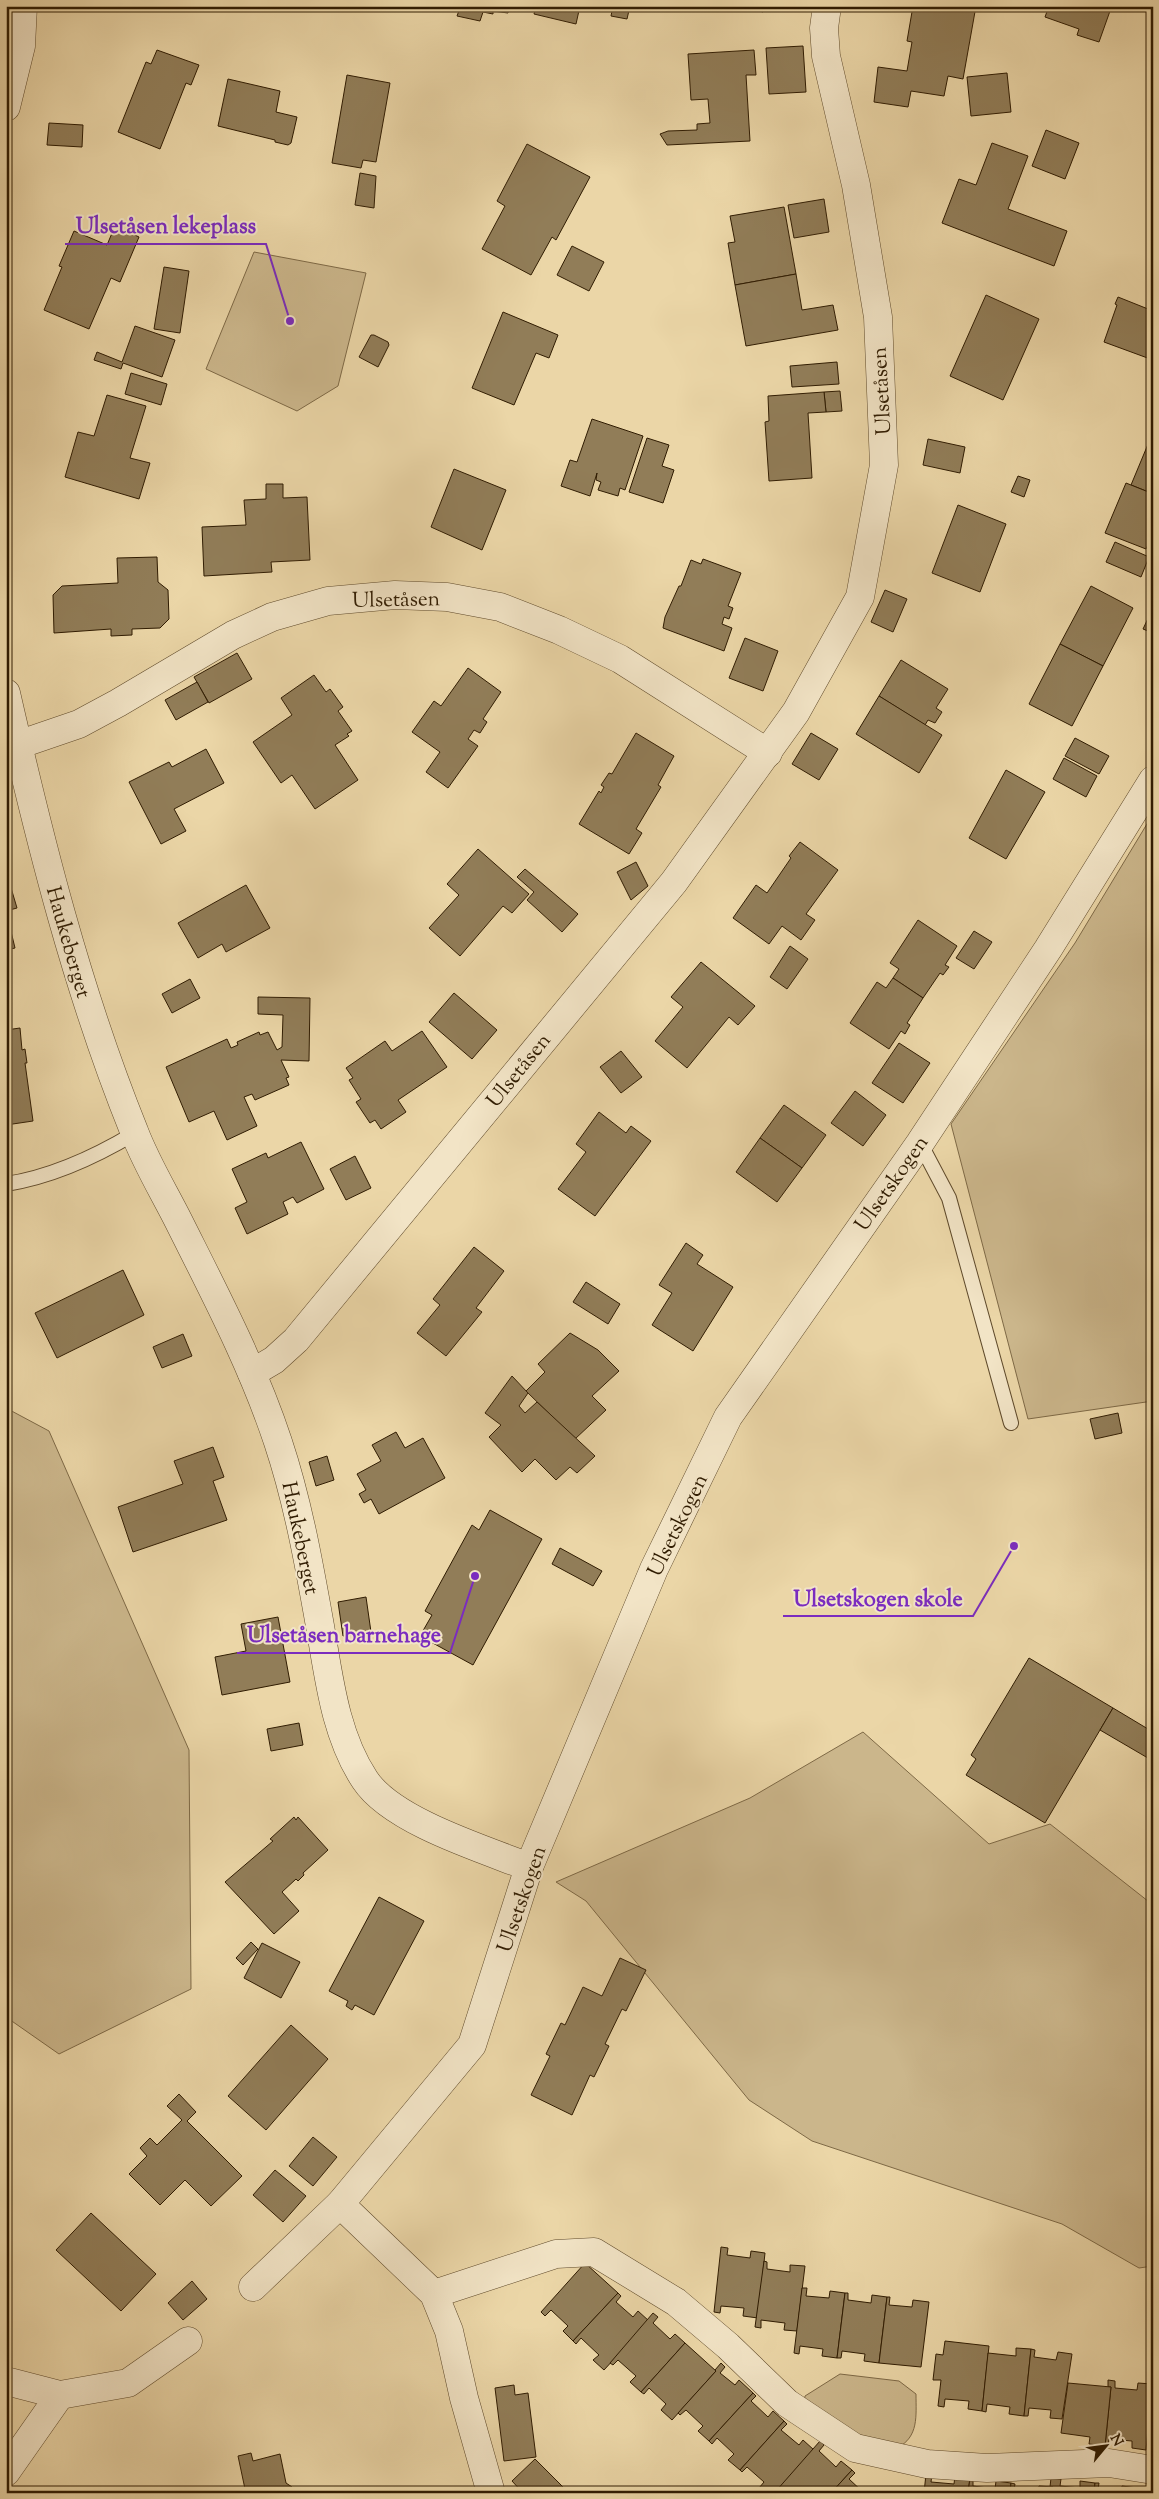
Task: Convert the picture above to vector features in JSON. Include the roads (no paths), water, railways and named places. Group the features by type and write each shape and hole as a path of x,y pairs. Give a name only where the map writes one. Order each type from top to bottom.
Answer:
{"street":[{"path":"6,108 21,46 23,6"},
{"name":"Ulsetåsen","path":"252,1373 274,1360 296,1340 674,882 796,712 860,596 884,465 878,317 856,186 826,56 824,28 827,6"},
{"name":"Ulsetåsen","path":"12,747 78,724 118,704 233,634 272,617 328,601 395,595 447,597 500,607 559,630 620,659 768,753"},
{"name":"Haukeberget","path":"6,693 12,747 31,804 92,1019 134,1133 252,1373 278,1441 299,1513 330,1683 340,1725 352,1758 361,1774 383,1800 432,1828 529,1867"},
{"name":"Ulsetskogen","path":"253,2287 340,2204 472,2045 529,1867 654,1569 728,1417 920,1143 1048,949 1153,780"},
{"path":"340,2204 434,2294 449,2332 464,2398 491,2493"},
{"path":"434,2294 556,2254 594,2252 676,2302 728,2346 787,2403 856,2448 927,2464 987,2468 1109,2463 1153,2470"},
{"path":"6,2381 60,2394 128,2383 188,2341"},
{"path":"6,2472 60,2394"}],"lane":[{"path":"6,1184 24,1182 62,1169 104,1152 134,1133"},
{"path":"920,1143 949,1198 1011,1423"}],"place":[{"name":"Ulsetåsen lekeplass","path":"290,321"},
{"name":"Ulsetskogen skole","path":"1014,1546"},
{"name":"Ulsetåsen barnehage","path":"475,1576"}]}
